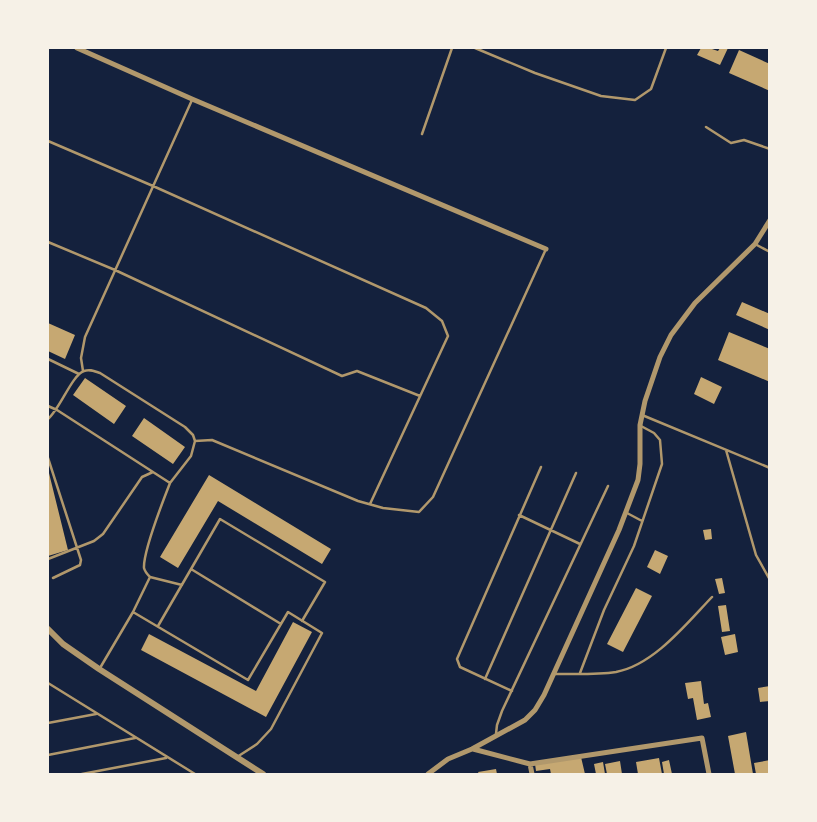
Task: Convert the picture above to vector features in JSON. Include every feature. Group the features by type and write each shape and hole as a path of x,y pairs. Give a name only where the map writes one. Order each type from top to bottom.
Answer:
{"street":[{"path":"77,48 546,249"},
{"path":"428,774 448,759 472,749 525,720 544,695 626,512 638,480 640,425 645,401 660,357 671,335 695,303 755,244 770,220"},
{"path":"48,629 63,644 99,669 263,774"},
{"path":"472,749 530,764 702,738 709,774"},
{"path":"530,764 532,774"}],"lane":[{"path":"422,134 452,48"},
{"path":"475,48 535,73 601,96 635,100 651,89 666,48"},
{"path":"83,371 81,358 85,337 192,98"},
{"path":"706,127 731,143 744,140 770,148"},
{"path":"48,141 417,304 442,321 448,336 370,504"},
{"path":"48,242 115,270 342,376 357,372 420,396"},
{"path":"755,244 770,252"},
{"path":"195,441 212,440 358,501 383,508 419,512 434,497 546,249"},
{"path":"48,359 79,374"},
{"path":"48,419 57,410 79,374 83,371 92,370 100,373 185,427 193,435 195,441 191,456 170,483 147,550 144,565 145,573 150,578 182,585"},
{"path":"48,406 170,483"},
{"path":"642,415 770,468"},
{"path":"580,673 604,610 634,546 662,464 660,440 654,433 640,425"},
{"path":"726,450 756,555 770,580"},
{"path":"48,458 81,560 80,565 52,578"},
{"path":"512,691 460,667 457,659 541,467"},
{"path":"48,559 94,541 103,534 142,477 153,472"},
{"path":"486,679 576,473"},
{"path":"496,736 499,718 608,486"},
{"path":"626,512 642,521"},
{"path":"519,515 580,544"},
{"path":"158,626 220,520 325,582 302,621"},
{"path":"191,569 281,624"},
{"path":"99,669 133,612 150,578"},
{"path":"553,674 617,672 638,664 664,647 712,597"},
{"path":"133,612 248,680 288,612 322,633 271,729 257,744 236,758"},
{"path":"48,683 195,774"},
{"path":"48,723 97,713"},
{"path":"48,755 136,738"},
{"path":"82,774 168,757"}],"building":[{"path":"701,48 718,51 720,48 728,48 720,65 697,55"},
{"path":"739,50 770,64 770,91 729,73"},
{"path":"742,302 770,314 770,330 736,315"},
{"path":"48,323 75,335 65,359 48,351"},
{"path":"729,332 770,349 770,382 718,360"},
{"path":"701,377 722,387 714,404 694,394"},
{"path":"85,378 126,406 114,424 73,395"},
{"path":"144,418 185,447 173,464 132,436"},
{"path":"48,469 68,550 48,556"},
{"path":"209,475 331,549 322,564 218,501 178,568 160,557"},
{"path":"711,529 712,539 705,540 703,530"},
{"path":"655,550 668,556 660,574 647,567"},
{"path":"722,578 725,593 719,594 715,579"},
{"path":"636,588 652,596 623,652 607,644"},
{"path":"726,605 730,631 722,632 718,606"},
{"path":"293,622 312,632 266,717 141,650 149,634 256,691"},
{"path":"735,634 738,652 725,655 721,637"},
{"path":"701,681 704,704 708,703 711,717 697,720 693,698 688,699 685,683"},
{"path":"770,686 770,701 760,702 758,688"},
{"path":"746,732 753,774 735,774 728,736"},
{"path":"581,757 585,774 551,774 550,769 536,771 535,764"},
{"path":"659,758 662,774 638,774 636,762"},
{"path":"669,760 672,774 664,774 662,762"},
{"path":"770,760 770,774 756,774 754,763"},
{"path":"620,761 622,774 607,774 605,764"},
{"path":"603,762 605,774 596,774 594,764"},
{"path":"496,769 497,774 479,774 478,772"}]}
